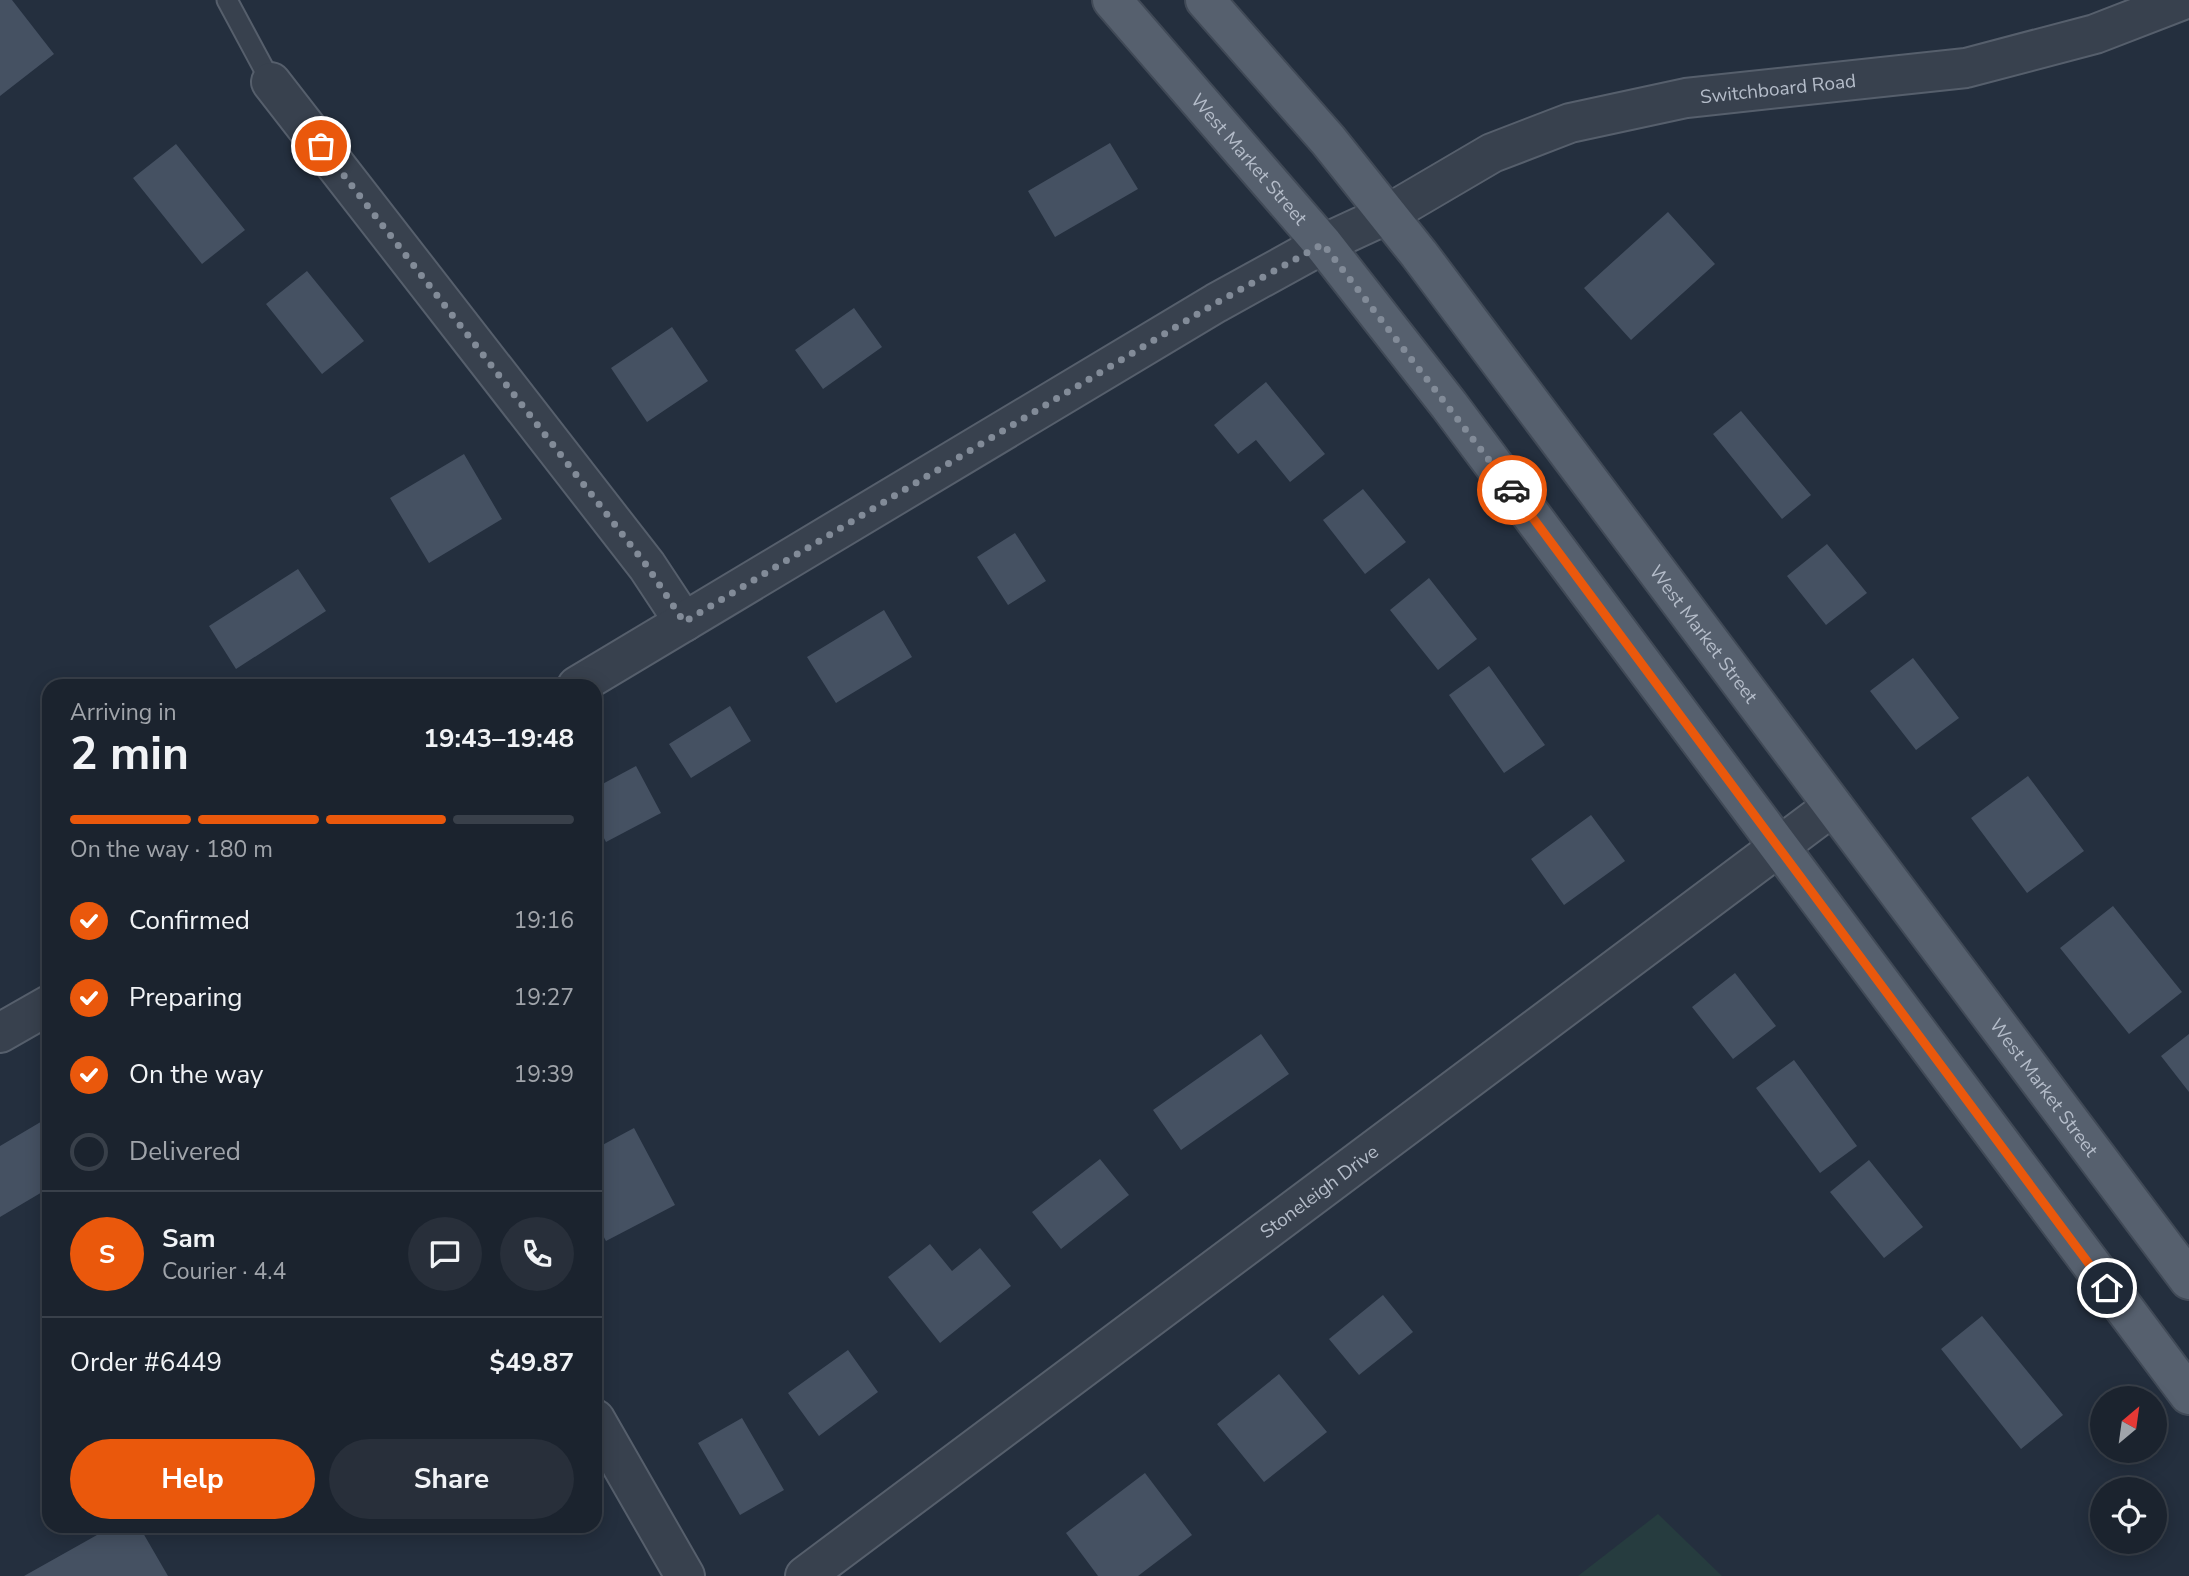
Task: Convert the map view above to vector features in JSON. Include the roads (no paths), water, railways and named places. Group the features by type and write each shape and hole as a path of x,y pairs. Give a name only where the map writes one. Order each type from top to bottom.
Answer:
{"main road":[{"name":"West Market Street","path":"1111,0 1323,244 1449,405 2189,1395"},
{"name":"West Market Street","path":"1205,0 1388,214 2189,1280"}],"street":[{"name":"Switchboard Road","path":"590,679 1216,303 1323,244 1388,214 1492,153 1591,116 1686,98 1966,68 2095,34 2183,0"},
{"path":"271,82 647,566 684,622"},
{"name":"Stoneleigh Drive","path":"806,1576 1833,806"},
{"path":"0,1034 42,1008"},
{"path":"602,1431 685,1576"}],"lane":[{"path":"227,0 271,82"}]}
